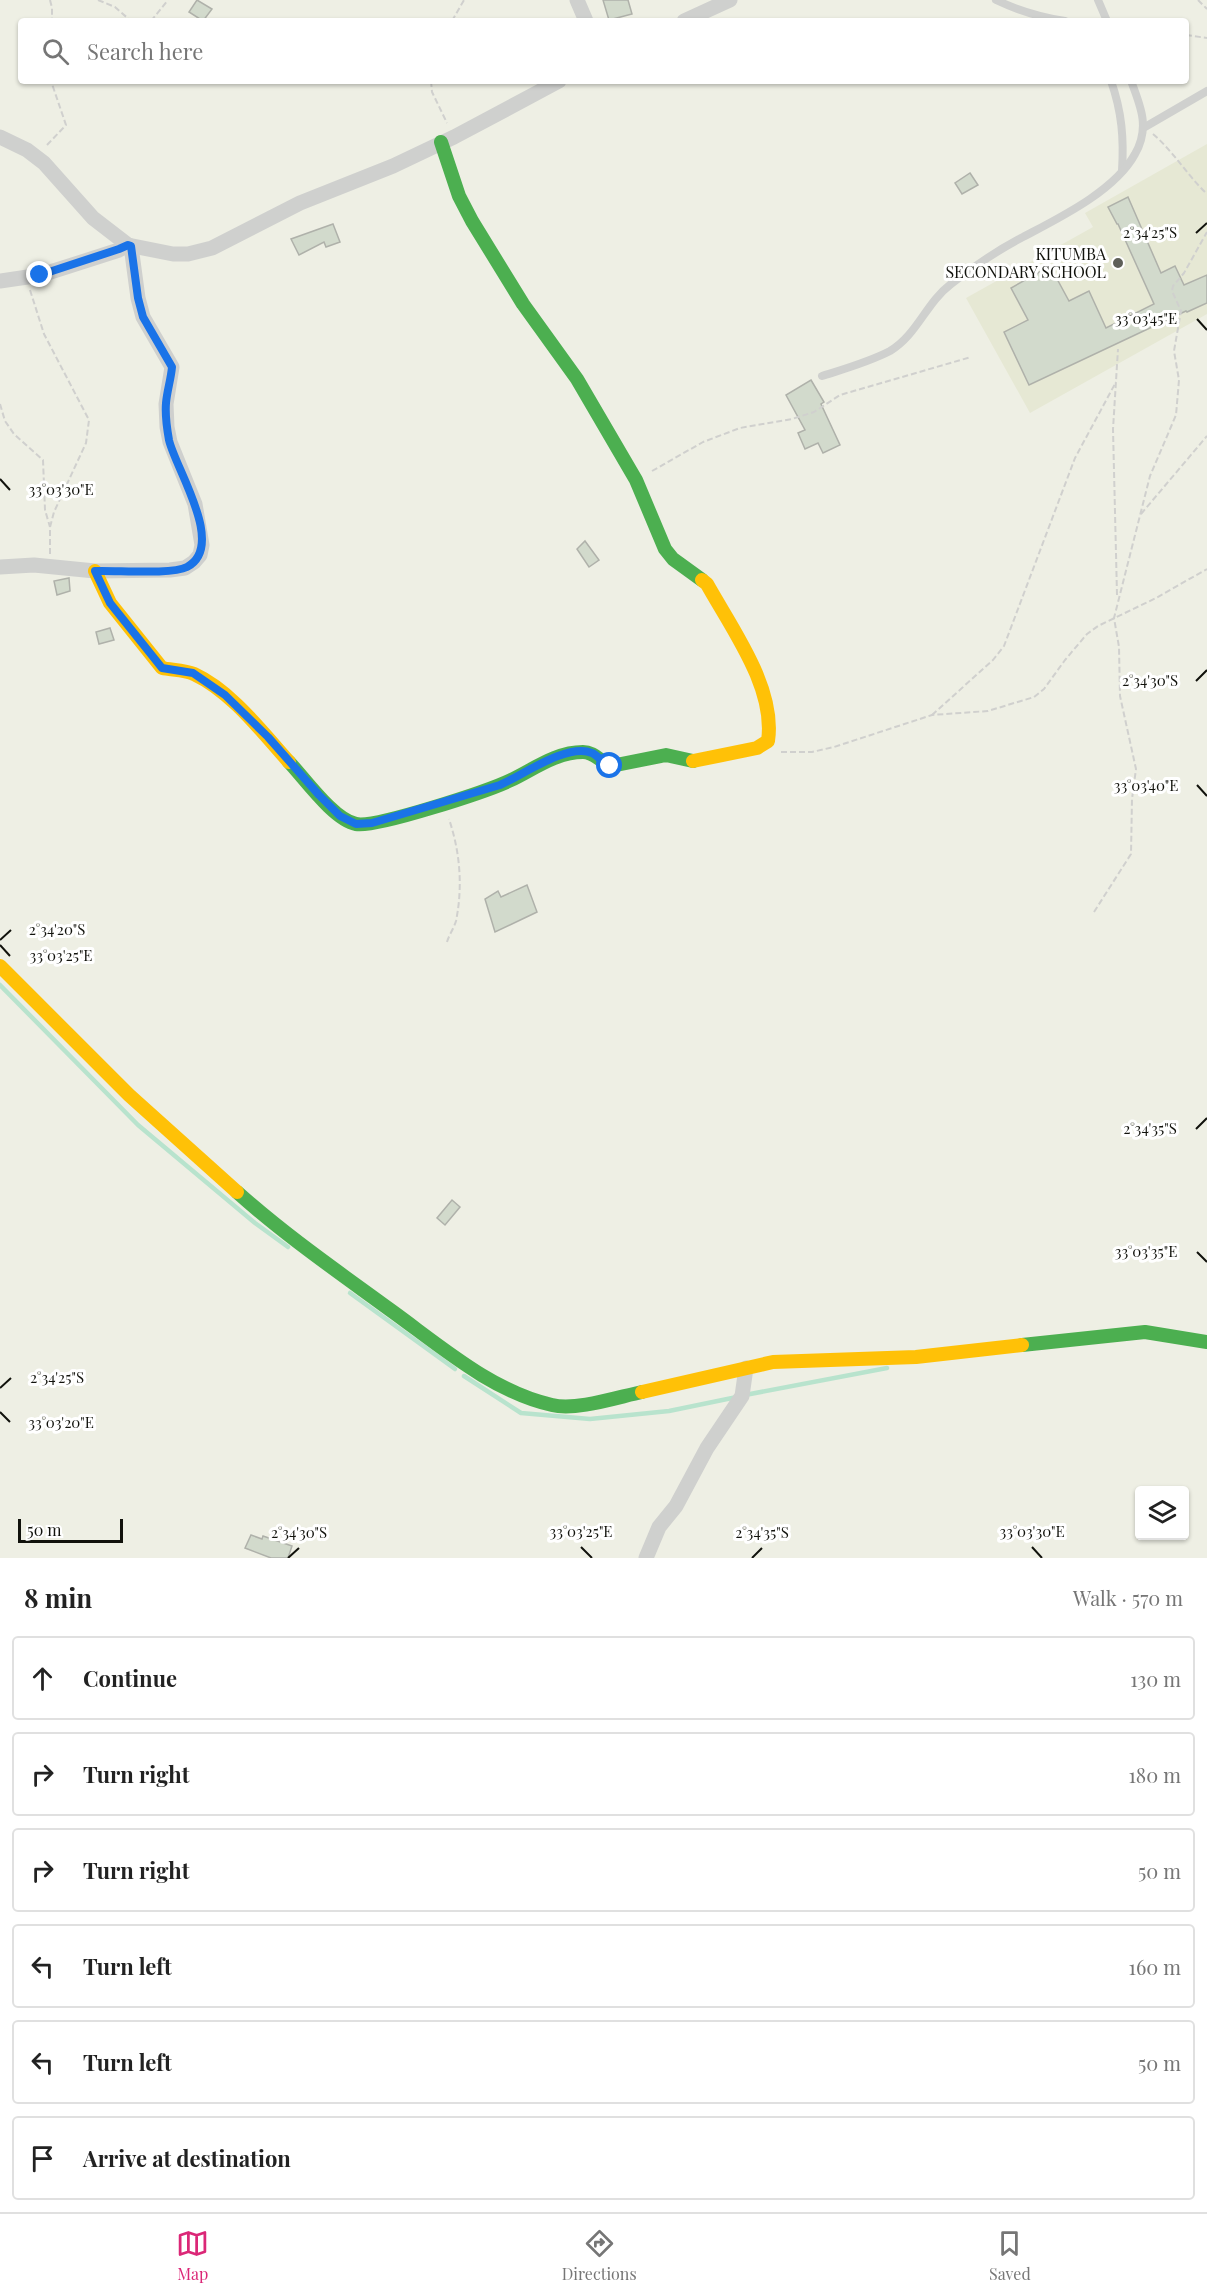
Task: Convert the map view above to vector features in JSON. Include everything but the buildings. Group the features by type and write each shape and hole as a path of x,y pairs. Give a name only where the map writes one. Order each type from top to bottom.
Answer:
{"street":[{"path":"577,0 585,18"},
{"path":"690,18 729,0"},
{"path":"0,137 35,156 56,175 93,218 129,245 172,254 188,254 212,248 300,203 393,166 553,84"},
{"path":"95,571 110,603 162,668 193,673 225,695 268,737 340,816 356,824 372,823 500,785 550,759 573,753 591,753 610,766 666,755 693,761 758,748 768,741 767,712 759,678 707,584 673,559 665,549 636,480 577,379 523,304 472,221 459,196 448,139"},
{"path":"0,281 60,269 129,245"},
{"path":"0,567 50,565 95,571 170,570 185,568 200,555 202,545 191,490 170,442 166,404 172,367 143,317 129,245"},
{"path":"0,966 129,1095 244,1198 301,1245 436,1344 490,1379 520,1395 555,1406 589,1404 619,1398 773,1362 916,1357 1145,1332 1207,1342"},
{"path":"646,1558 659,1527 676,1506 707,1448 742,1396 746,1368"}],"lane":[{"path":"996,0 1020,11 1047,18"},
{"path":"1098,0 1106,18"},
{"path":"1113,84 1124,138 1122,171"},
{"path":"822,376 871,359 904,341 948,286 1022,238 1093,197 1122,171 1135,155 1145,127 1132,84"},
{"path":"1145,127 1207,91"}],"path":[{"path":"50,0 52,18"},
{"path":"98,0 115,7 128,18"},
{"path":"153,18 168,0"},
{"path":"454,18 464,0"},
{"path":"1198,0 1207,9"},
{"path":"1189,36 1207,38"},
{"path":"35,156 66,124 52,84"},
{"path":"431,84 448,139"},
{"path":"1145,127 1173,152 1187,173 1207,194"},
{"path":"1094,912 1131,854 1132,799 1136,769 1120,696 1119,648 1114,618 1150,476 1176,416 1179,380 1174,351 1181,310 1172,291 1173,286 1184,273 1207,232"},
{"path":"28,277 38,320 89,420 86,443 68,479 50,527"},
{"path":"1118,349 1113,441 1118,598"},
{"path":"636,480 703,442 740,428 792,419 814,412 840,395 970,357"},
{"path":"932,715 993,660 1004,646 1075,458 1116,382"},
{"path":"0,404 5,421 14,434 43,460 45,510 50,527 50,565"},
{"path":"1139,515 1207,436"},
{"path":"758,748 790,754 812,752 932,715 988,711 1034,697 1044,689 1087,634 1207,569"},
{"path":"444,802 460,863 456,919 447,942"}],"shaded area":[{"name":"KITUMBA SECONDARY SCHOOL","path":"1207,144 1207,314 1030,413 966,298 1093,227 1085,213"}],"waterway":[{"path":"0,985 138,1125 255,1223 288,1247"},
{"path":"350,1293 455,1369"},
{"path":"745,1395 887,1368"},
{"path":"464,1376 521,1413 590,1419 669,1411 737,1397"}],"traffic: fast":[{"path":"441,142 459,196 472,221 523,304 577,379 636,480 665,549 673,559 702,580"},
{"path":"289,762 338,815 356,824 367,824 408,815 457,800 511,780 554,758 573,753 591,754 611,766 666,755 693,761"},
{"path":"237,1192 292,1238 446,1351 508,1389 530,1399 562,1406 585,1405 642,1392"},
{"path":"1022,1345 1145,1332 1207,1342"}],"traffic: slow":[{"path":"95,571 110,603 162,668 194,674 208,681 233,701 289,762"},
{"path":"693,761 757,748 768,741 769,721 759,680 750,660 707,584 702,580"},
{"path":"0,966 129,1095 237,1192"},
{"path":"642,1392 773,1362 916,1357 1022,1345"}],"place":[{"name":"KITUMBA SECONDARY SCHOOL","path":"1118,263"}],"route":[{"path":"40,275 128,245 131,246 143,317 172,367 166,404 167,427 170,442 195,504 202,545 200,555 185,568 95,571 110,603 125,625 162,668 193,673 225,695 268,737 340,816 356,824 372,823 407,814 500,785 550,759 565,754 591,753 610,766"}]}
